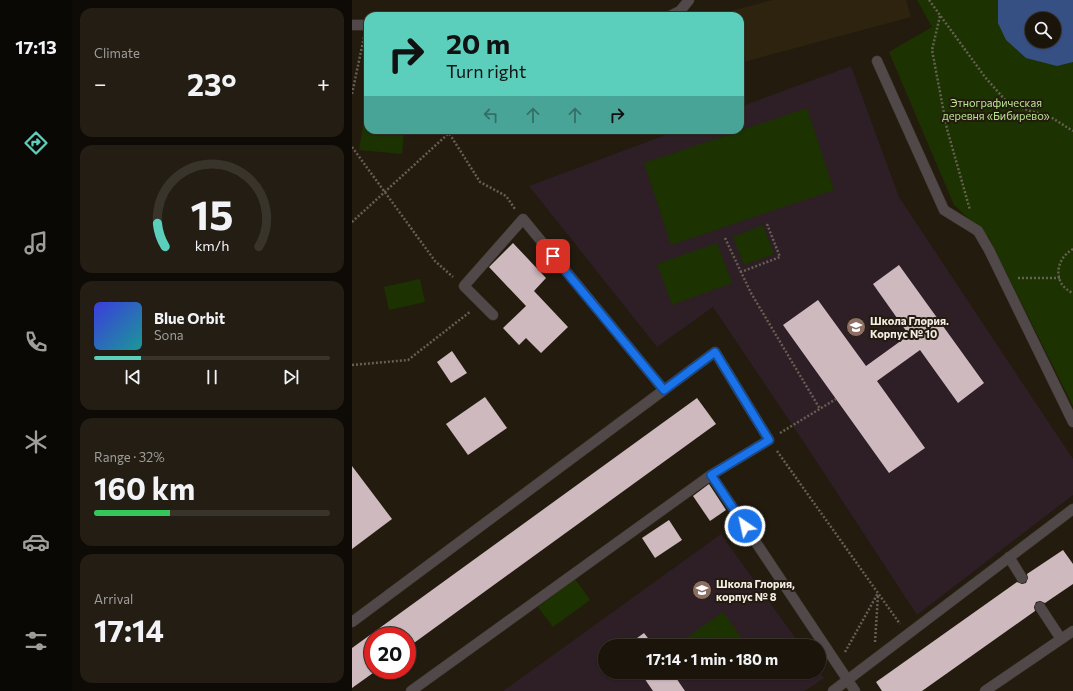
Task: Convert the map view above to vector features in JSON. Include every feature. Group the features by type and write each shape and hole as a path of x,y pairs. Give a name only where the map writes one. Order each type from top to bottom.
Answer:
{"lane":[{"path":"678,12 689,0"},
{"path":"352,25 364,25"},
{"path":"877,61 944,210 978,231 992,256 1073,422"},
{"path":"493,315 464,286 522,219 664,390"},
{"path":"352,622 715,352 769,440 711,475 410,691"},
{"path":"711,475 855,691"},
{"path":"833,691 1073,509"},
{"path":"1009,557 1022,578"},
{"path":"1040,607 1061,639"},
{"path":"985,691 1073,631"}],"path":[{"path":"929,0 985,77 1006,101 1030,111 1049,116 1073,131"},
{"path":"940,16 932,50 947,129 978,231"},
{"path":"352,94 364,42"},
{"path":"352,222 445,134"},
{"path":"450,134 480,182 506,196 522,219"},
{"path":"352,147 435,261 464,286"},
{"path":"741,272 780,257 767,224"},
{"path":"725,238 750,293 820,409"},
{"path":"1073,249 1066,253 1060,262 1058,272 1061,283 1068,291 1073,293"},
{"path":"1015,278 1060,278"},
{"path":"352,365 408,360 481,303"},
{"path":"836,399 769,440 907,635"},
{"path":"874,660 878,593"},
{"path":"838,665 878,593"}],"shaded area":[{"path":"772,0 906,0 911,17 744,62 744,12 727,12"},
{"name":"Школа Глория. Корпус № 10","path":"851,66 899,197 1073,459 1073,495 917,615 713,307 657,347 529,186 668,134 744,134 744,106"},
{"name":"Школа Глория, корпус № 8","path":"721,534 796,639 598,639 598,679 823,679 805,691 503,691"}],"green space":[{"name":"Этнографическая деревня «Бибирево»","path":"917,0 1073,0 1073,406 989,238 954,205 889,52 932,27"},
{"path":"807,108 834,190 671,245 644,163 730,134 744,134 744,129"},
{"path":"364,119 364,134 404,134 402,154 359,150"},
{"path":"763,225 774,254 744,265 733,237"},
{"path":"717,243 732,283 672,305 657,264"},
{"path":"420,279 425,302 389,310 384,287"},
{"path":"575,579 590,600 553,627 538,607"},
{"path":"723,612 742,639 685,639"}],"water":[{"path":"998,0 1073,0 1073,62 1057,66 1026,58 1006,40 998,23"}],"building":[{"path":"513,243 546,278 534,291 568,327 541,353 526,338 519,345 503,328 526,306 489,267"},
{"path":"899,265 984,383 958,403 920,350 877,381 925,448 889,473 783,325 818,300 866,366 909,335 873,284"},
{"path":"452,351 467,373 451,383 437,362"},
{"path":"485,397 507,428 468,455 446,424"},
{"path":"697,398 716,424 416,641 416,627 381,627"},
{"path":"352,466 392,519 352,549"},
{"path":"709,484 726,510 710,521 693,496"},
{"path":"669,520 682,540 655,558 642,538"},
{"path":"1063,550 1073,564 1073,584 1045,603 1040,601 1036,602 1034,607 1035,611 922,691 882,691 876,682 1017,582 1022,584 1026,583 1028,578 1027,574"},
{"path":"644,633 649,639 636,639"},
{"path":"364,639 365,679 352,688 352,648"},
{"path":"645,679 677,679 685,691 653,691"}],"place":[{"name":"Школа Глория. Корпус № 10","path":"856,327"},
{"name":"Школа Глория, корпус № 8","path":"702,590"}],"route":[{"path":"553,256 664,390 715,352 769,440 711,475 745,526"}]}
